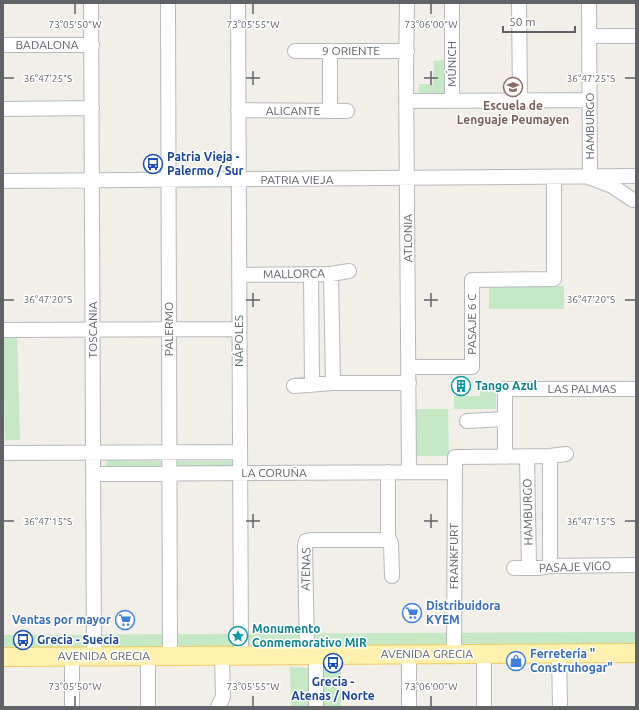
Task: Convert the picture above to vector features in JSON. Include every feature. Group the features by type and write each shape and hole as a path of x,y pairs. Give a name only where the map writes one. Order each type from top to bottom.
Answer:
{"main road":[{"name":"AVENIDA GRECIA","path":"3,657 636,653"}],"street":[{"name":"TOSCANIA","path":"92,3 94,656"},
{"name":"PALERMO","path":"168,3 170,656"},
{"name":"NÁPOLES","path":"238,3 241,655"},
{"name":"ATLONIA","path":"407,3 406,101 409,472"},
{"name":"MÚNICH","path":"452,3 452,101"},
{"path":"519,3 520,100"},
{"name":"HAMBURGO","path":"589,3 590,178"},
{"path":"589,36 636,36"},
{"name":"BADALONA","path":"3,45 92,45"},
{"name":"9 ORIENTE","path":"295,50 407,51"},
{"path":"330,51 330,111"},
{"path":"406,101 590,100"},
{"path":"3,109 92,108"},
{"name":"ALICANTE","path":"238,110 347,111"},
{"name":"PATRIA VIEJA","path":"3,181 590,178 636,176"},
{"name":"PASAJE 6 C","path":"409,367 472,367 472,280 554,278 554,178"},
{"name":"PATRIA VIEJA","path":"590,178 612,186 635,203"},
{"path":"635,203 631,189 636,180"},
{"name":"MALLORCA","path":"239,275 331,274 349,271"},
{"path":"311,274 312,385"},
{"path":"331,274 333,383"},
{"path":"3,330 239,329"},
{"path":"294,386 333,383 409,383"},
{"name":"LAS PALMAS","path":"505,419 505,389 636,389"},
{"path":"467,421 505,419 505,457 550,456 566,454"},
{"name":"LA CORUÑA","path":"3,453 240,452"},
{"name":"HAMBURGO","path":"550,456 550,566"},
{"name":"FRANKFURT","path":"454,654 455,458 505,457"},
{"name":"HAMBURGO","path":"527,457 529,568"},
{"path":"388,472 388,537 391,543 392,576"},
{"name":"LA CORUÑA","path":"94,474 455,472"},
{"name":"ATENAS","path":"316,707 311,655 305,546 306,541 383,540 388,537"},
{"name":"PASAJE VIGO","path":"514,568 550,566 636,566"},
{"path":"559,653 560,707"},
{"path":"409,654 409,707"},
{"path":"484,654 484,707"},
{"path":"72,656 72,707"},
{"path":"148,656 148,707"},
{"path":"222,656 223,704"}],"green space":[{"path":"447,60 448,97 418,100 419,84 433,84 434,61"},
{"path":"564,286 564,309 489,309 489,287"},
{"path":"3,333 17,333 20,440 5,440"},
{"path":"496,389 496,409 454,409 454,396 480,396 480,390"},
{"path":"416,409 448,409 449,456 416,456"},
{"path":"108,460 161,461 164,466 161,470 107,468 105,464"},
{"path":"175,461 232,461 234,468 175,470"},
{"path":"636,632 636,645 3,650 3,635"},
{"path":"341,661 341,707 322,707 323,665 326,662"},
{"path":"290,667 308,668 309,707 291,707"}],"place":[{"name":"Escuela de Lenguaje Peumayen","path":"513,87"},
{"name":"Patria Vieja - Palermo / Sur","path":"153,164"},
{"name":"Tango Azul","path":"461,386"},
{"name":"Distribuidora KYEM","path":"412,613"},
{"name":"Ventas por mayor","path":"125,620"},
{"name":"Monumento Conmemorativo MIR","path":"238,636"},
{"name":"Grecia - Suecia","path":"23,640"},
{"name":"Ferretería \" Construhogar\"","path":"516,661"},
{"name":"Grecia - Atenas / Norte","path":"333,663"}]}
